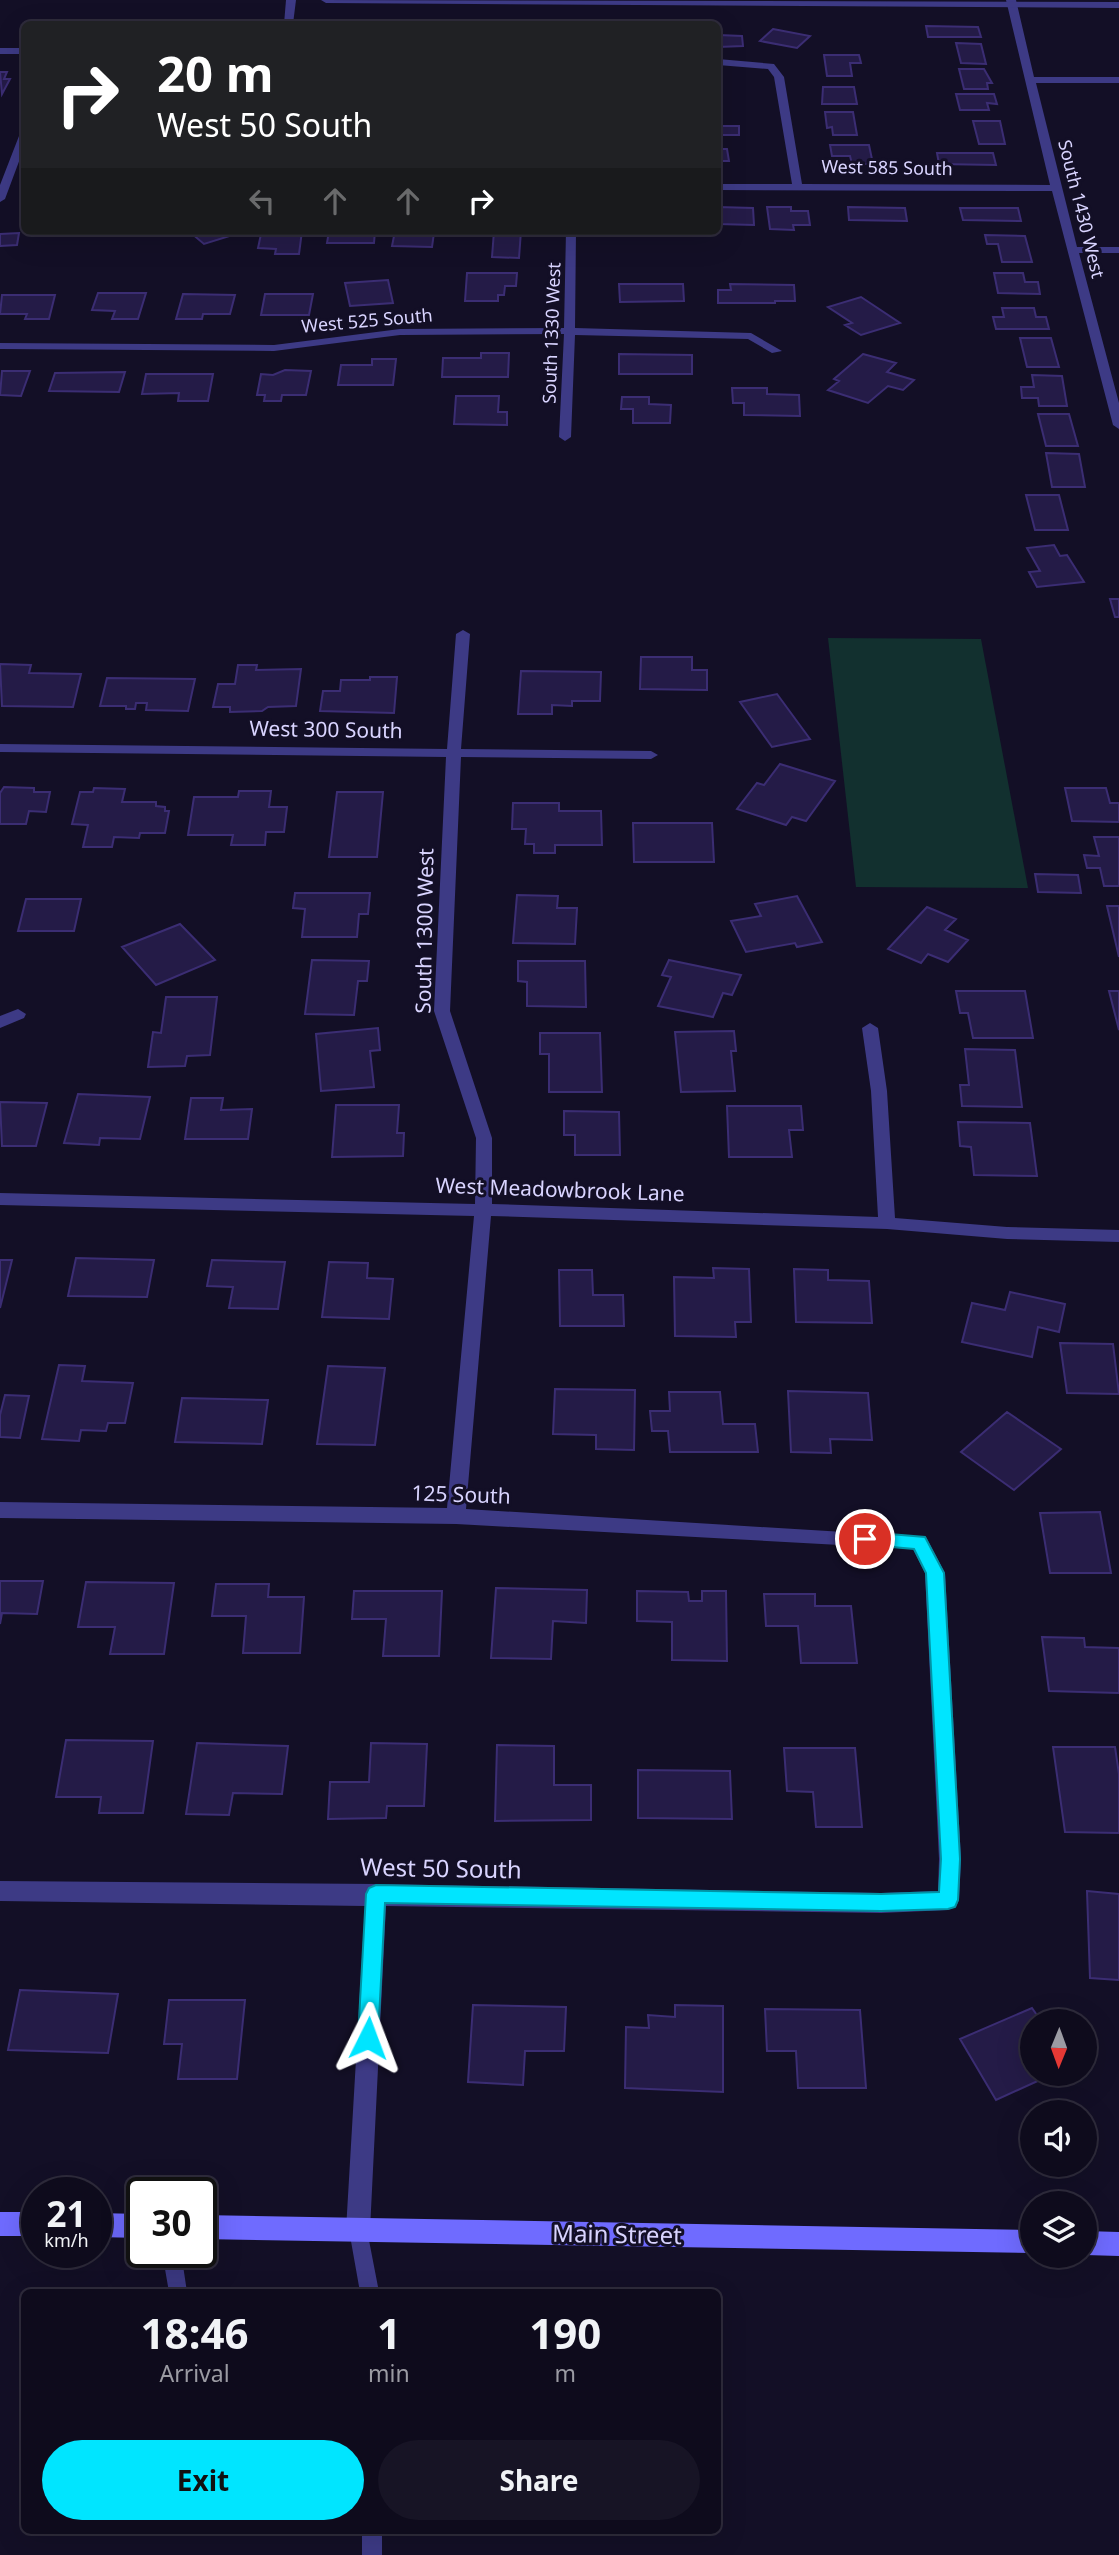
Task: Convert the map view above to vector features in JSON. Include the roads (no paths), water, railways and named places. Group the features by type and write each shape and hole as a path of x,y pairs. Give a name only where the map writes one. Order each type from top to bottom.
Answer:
{"main road":[{"path":"0,2224 21,2224"},
{"name":"Main Street","path":"217,2227 1020,2242"},
{"path":"1097,2243 1119,2244"}],"street":[{"path":"289,21 291,0"},
{"path":"326,0 1012,2 1119,5"},
{"name":"South 1430 West","path":"1012,2 1056,188 1119,425"},
{"path":"0,51 21,51"},
{"path":"721,62 771,66 779,77 797,185"},
{"path":"1031,79 1119,80"},
{"path":"0,199 21,144"},
{"name":"West 585 South","path":"721,187 797,185 1056,188"},
{"name":"South 1330 West","path":"565,437 571,235"},
{"path":"1073,250 1119,250"},
{"name":"West 525 South","path":"0,346 274,348 400,332 570,331 751,336 776,351"},
{"name":"South 1300 West","path":"456,1516 483,1209 484,1138 442,1012 453,753 463,634"},
{"name":"West 300 South","path":"0,747 651,755"},
{"path":"0,1023 18,1014"},
{"path":"870,1028 879,1091 887,1223"},
{"name":"West Meadowbrook Lane","path":"0,1199 483,1209 887,1223 1007,1233 1119,1236"},
{"name":"125 South","path":"0,1510 456,1516 919,1542"},
{"name":"West 50 South","path":"0,1891 376,1894 881,1903 948,1900 950,1859 935,1573 919,1542"},
{"path":"358,2230 376,1894"}],"lane":[{"path":"358,2230 369,2289"},
{"path":"174,2268 177,2289"},
{"path":"372,2534 372,2555"}]}
